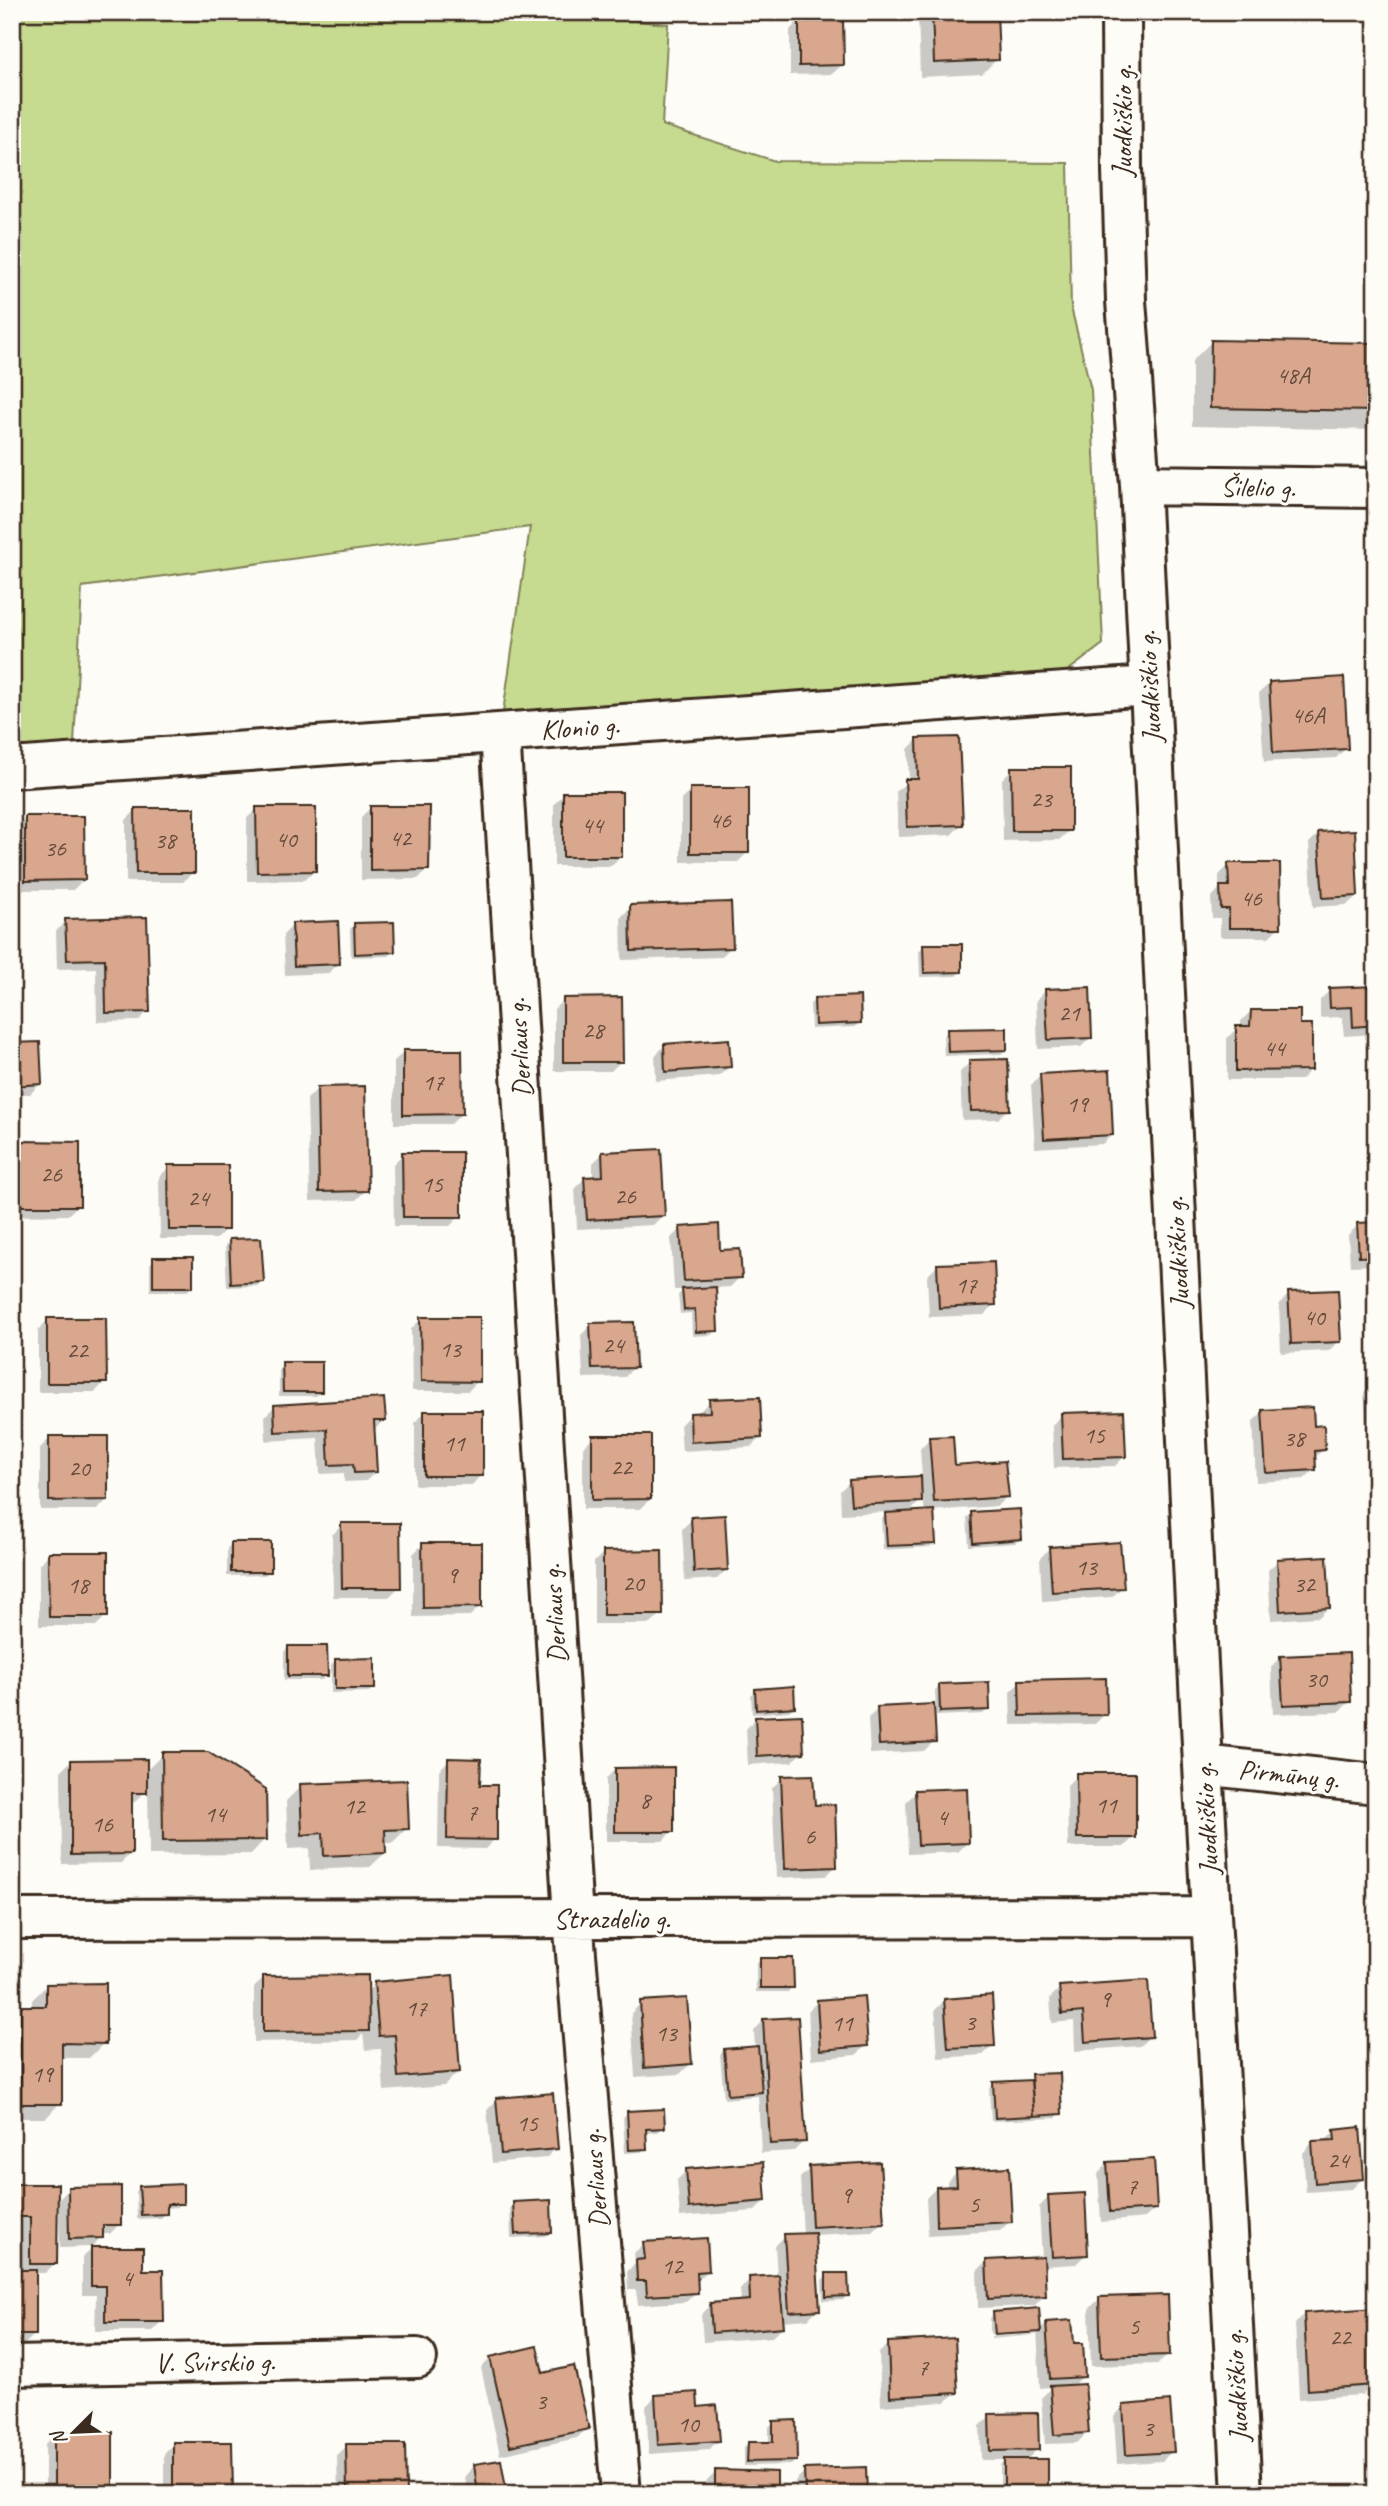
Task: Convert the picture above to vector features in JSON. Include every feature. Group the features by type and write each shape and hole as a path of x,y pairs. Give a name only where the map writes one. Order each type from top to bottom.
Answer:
{"street":[{"name":"Juodkiškio g.","path":"1121,12 1125,275 1140,485 1242,2494"},
{"name":"Šilelio g.","path":"1140,485 1376,488"},
{"name":"Klonio g.","path":"12,768 1149,686"},
{"name":"Derliaus g.","path":"500,733 573,1918 621,2494"},
{"name":"Pirmūnų g.","path":"1203,1765 1376,1784"},
{"name":"Strazdelio g.","path":"12,1919 1211,1917"},
{"name":"V. Svirskio g.","path":"12,2365 417,2358"}],"green space":[{"path":"12,12 538,12 668,24 662,125 775,161 1068,163 1071,307 1091,390 1103,644 1065,673 500,733 530,527 82,587 73,764 12,768"}],"building":[{"path":"932,12 997,12 999,60 934,63"},
{"path":"799,18 843,18 844,65 799,66"},
{"path":"1211,340 1376,343 1376,411 1210,408"},
{"path":"1344,677 1348,749 1273,753 1269,682"},
{"path":"959,737 963,825 907,827 905,779 918,779 917,738"},
{"path":"1011,767 1071,767 1071,831 1012,831"},
{"path":"690,788 749,788 749,853 690,853"},
{"path":"563,792 622,792 622,857 563,857"},
{"path":"370,806 430,806 429,870 370,871"},
{"path":"256,807 316,807 316,871 257,872"},
{"path":"135,808 195,808 195,873 136,873"},
{"path":"25,816 84,816 85,880 25,881"},
{"path":"1355,830 1358,896 1323,898 1318,832"},
{"path":"1228,863 1280,863 1281,928 1229,928 1229,909 1221,909 1220,886 1229,886"},
{"path":"731,902 733,948 631,951 630,905"},
{"path":"147,917 150,1012 106,1013 105,959 67,960 65,919"},
{"path":"338,921 340,964 294,966 292,923"},
{"path":"394,922 395,952 355,954 354,923"},
{"path":"923,944 962,944 962,972 924,973"},
{"path":"1376,986 1376,1025 1353,1027 1352,1007 1330,1008 1329,988"},
{"path":"1090,987 1092,1038 1048,1040 1045,989"},
{"path":"860,996 861,1023 815,1025 814,998"},
{"path":"622,997 623,1062 563,1062 563,998"},
{"path":"1251,1010 1300,1010 1300,1024 1312,1024 1312,1070 1236,1071 1236,1026 1250,1026"},
{"path":"1007,1028 1007,1050 948,1052 947,1029"},
{"path":"729,1039 731,1067 665,1072 664,1044"},
{"path":"40,1042 42,1084 12,1086 12,1043"},
{"path":"403,1050 462,1050 463,1114 403,1115"},
{"path":"1008,1059 1010,1110 971,1111 969,1060"},
{"path":"1110,1070 1113,1135 1044,1139 1040,1074"},
{"path":"365,1086 368,1191 319,1192 317,1087"},
{"path":"21,1141 80,1142 80,1206 21,1206"},
{"path":"661,1149 665,1216 587,1220 584,1177 603,1176 602,1152"},
{"path":"402,1152 462,1152 462,1217 403,1217"},
{"path":"168,1165 228,1165 228,1230 169,1230"},
{"path":"1376,1222 1376,1256 1359,1257 1357,1223"},
{"path":"719,1224 720,1250 740,1249 742,1278 684,1281 680,1227"},
{"path":"261,1238 264,1282 231,1284 229,1239"},
{"path":"153,1257 193,1257 193,1287 153,1287"},
{"path":"994,1262 996,1305 939,1308 937,1264"},
{"path":"716,1287 718,1331 696,1332 695,1309 684,1310 682,1289"},
{"path":"1338,1290 1341,1342 1291,1344 1288,1292"},
{"path":"420,1317 480,1317 480,1382 421,1381"},
{"path":"47,1318 106,1318 107,1383 47,1383"},
{"path":"634,1322 636,1368 592,1369 590,1323"},
{"path":"282,1362 322,1362 322,1392 283,1392"},
{"path":"760,1397 762,1438 691,1442 690,1413 710,1412 709,1399"},
{"path":"384,1398 386,1421 374,1421 377,1472 354,1473 353,1464 329,1465 327,1429 275,1432 274,1405"},
{"path":"1313,1407 1314,1426 1324,1425 1325,1450 1315,1451 1316,1470 1266,1473 1262,1410"},
{"path":"424,1411 483,1411 483,1476 424,1476"},
{"path":"1124,1411 1126,1457 1063,1459 1061,1413"},
{"path":"592,1435 651,1435 651,1499 592,1500"},
{"path":"49,1436 108,1436 108,1500 49,1501"},
{"path":"953,1436 955,1465 1005,1461 1009,1497 934,1502 929,1437"},
{"path":"921,1476 922,1502 851,1505 849,1480"},
{"path":"1020,1509 1022,1539 973,1543 971,1512"},
{"path":"934,1510 936,1544 887,1546 885,1513"},
{"path":"725,1515 728,1570 694,1572 691,1517"},
{"path":"341,1523 400,1523 401,1588 342,1588"},
{"path":"231,1542 271,1542 271,1572 231,1572"},
{"path":"1120,1542 1124,1588 1052,1592 1049,1547"},
{"path":"422,1543 482,1543 482,1607 423,1608"},
{"path":"662,1550 663,1615 603,1615 603,1551"},
{"path":"48,1552 108,1552 108,1617 49,1617"},
{"path":"1327,1556 1330,1608 1280,1611 1277,1559"},
{"path":"288,1646 327,1646 328,1676 288,1676"},
{"path":"1349,1653 1351,1702 1283,1705 1280,1656"},
{"path":"375,1658 375,1689 335,1689 335,1659"},
{"path":"1106,1678 1107,1715 1020,1716 1019,1680"},
{"path":"989,1682 990,1710 940,1712 939,1684"},
{"path":"794,1686 795,1707 756,1710 755,1689"},
{"path":"934,1704 936,1742 879,1745 877,1707"},
{"path":"802,1715 804,1753 757,1756 755,1717"},
{"path":"162,1752 208,1752 266,1789 267,1840 163,1841"},
{"path":"448,1758 481,1759 480,1785 497,1785 497,1840 447,1839"},
{"path":"147,1759 147,1793 132,1793 132,1854 71,1855 71,1760"},
{"path":"674,1767 674,1832 615,1832 615,1768"},
{"path":"1076,1773 1136,1773 1136,1838 1077,1838"},
{"path":"813,1775 815,1805 835,1804 837,1867 785,1869 781,1776"},
{"path":"407,1780 409,1829 385,1830 386,1853 324,1856 323,1833 302,1835 300,1784"},
{"path":"967,1788 969,1843 918,1845 915,1790"},
{"path":"760,1958 793,1958 794,1988 760,1988"},
{"path":"368,1975 369,2031 263,2032 263,1976"},
{"path":"453,1975 460,2072 398,2077 395,2035 379,2036 374,1982"},
{"path":"1148,1980 1152,2037 1085,2042 1083,2012 1062,2014 1059,1986"},
{"path":"106,1983 106,2044 62,2043 62,2104 21,2104 21,2006 46,2006 46,1984"},
{"path":"992,1995 995,2046 948,2048 944,1999"},
{"path":"864,1996 868,2046 820,2050 817,2000"},
{"path":"687,1998 692,2064 644,2068 640,2001"},
{"path":"798,2017 806,2142 770,2144 763,2019"},
{"path":"758,2046 762,2092 728,2095 724,2049"},
{"path":"1060,2073 1062,2114 1034,2116 1031,2074"},
{"path":"1031,2080 1034,2116 995,2118 993,2082"},
{"path":"553,2093 558,2149 501,2154 496,2098"},
{"path":"664,2109 665,2128 646,2129 647,2149 629,2150 627,2111"},
{"path":"1360,2127 1364,2179 1315,2183 1312,2141 1335,2140 1334,2130"},
{"path":"1154,2159 1157,2209 1110,2212 1107,2162"},
{"path":"763,2162 766,2201 689,2208 686,2169"},
{"path":"880,2162 884,2223 812,2227 809,2166"},
{"path":"1009,2167 1012,2222 937,2226 936,2187 957,2186 956,2170"},
{"path":"12,2184 58,2184 57,2264 30,2264 30,2217 12,2217"},
{"path":"183,2184 183,2204 167,2204 167,2214 141,2215 139,2186"},
{"path":"121,2186 121,2225 103,2225 103,2238 69,2239 68,2187"},
{"path":"1085,2193 1088,2255 1052,2257 1048,2195"},
{"path":"551,2200 552,2233 515,2234 513,2202"},
{"path":"815,2233 820,2310 789,2312 784,2234"},
{"path":"707,2238 709,2271 697,2272 698,2293 647,2296 646,2281 637,2281 636,2260 645,2259 643,2242"},
{"path":"91,2247 143,2247 143,2270 163,2270 164,2322 105,2322 105,2286 91,2286"},
{"path":"1044,2257 1046,2296 988,2299 986,2260"},
{"path":"12,2270 36,2270 36,2335 12,2335"},
{"path":"826,2273 848,2273 849,2296 826,2297"},
{"path":"779,2275 784,2327 712,2333 710,2303 750,2300 749,2277"},
{"path":"1168,2295 1170,2355 1101,2357 1099,2297"},
{"path":"1039,2308 1041,2332 995,2335 993,2312"},
{"path":"1376,2308 1376,2361 1372,2361 1374,2385 1308,2390 1304,2313"},
{"path":"1072,2320 1074,2343 1083,2343 1085,2377 1050,2379 1046,2322"},
{"path":"955,2338 958,2393 890,2397 888,2342"},
{"path":"537,2346 543,2373 574,2366 589,2429 510,2446 490,2357"},
{"path":"1085,2384 1089,2433 1054,2435 1050,2386"},
{"path":"697,2392 698,2407 717,2405 720,2441 658,2445 655,2395"},
{"path":"1170,2401 1174,2452 1126,2455 1123,2405"},
{"path":"1038,2413 1039,2450 990,2451 989,2414"},
{"path":"796,2420 797,2461 747,2462 748,2442 773,2442 773,2421"},
{"path":"54,2432 113,2432 113,2494 54,2494"},
{"path":"173,2442 232,2442 233,2494 173,2494"},
{"path":"346,2444 405,2444 406,2494 347,2494"},
{"path":"1004,2459 1048,2459 1048,2494 1004,2494"},
{"path":"501,2460 507,2494 478,2494 474,2464"},
{"path":"866,2467 867,2494 805,2494 804,2469"},
{"path":"715,2470 777,2472 777,2494 715,2494"},
{"path":"1367,2488 1368,2494 1339,2494"}]}
